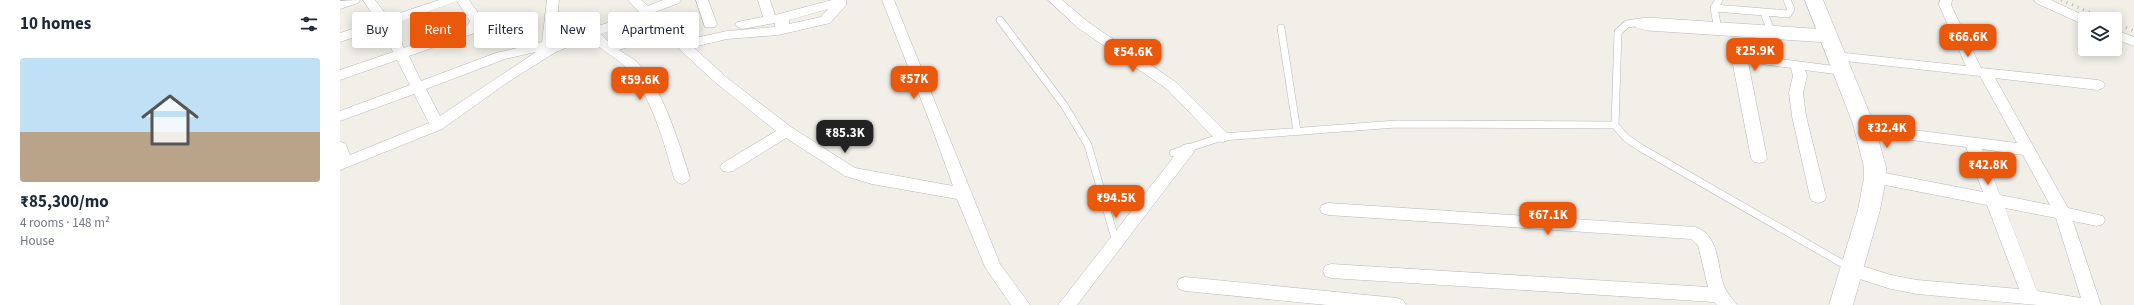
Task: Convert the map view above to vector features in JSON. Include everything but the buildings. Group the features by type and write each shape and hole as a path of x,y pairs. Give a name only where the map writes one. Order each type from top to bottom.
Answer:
{"main road":[{"path":"1814,0 1865,129 1871,151 1875,177 1862,233 1850,269 1841,305"}],"street":[{"path":"340,5 354,0"},
{"path":"369,0 378,12"},
{"path":"402,17 452,0"},
{"path":"340,75 462,34 475,27 477,21 463,0"},
{"path":"552,12 553,0"},
{"path":"634,0 647,12 675,0"},
{"path":"702,0 710,24"},
{"path":"764,0 778,23"},
{"path":"888,0 892,16 909,53 947,147 963,194 993,267 1021,305"},
{"path":"1054,0 1083,25 1172,86 1222,137"},
{"path":"1946,0 1945,5 1980,72 2027,150 2063,214 2092,305"},
{"path":"2040,0 2078,17"},
{"path":"699,42 778,23 825,20 840,1"},
{"path":"340,38 352,34"},
{"path":"2122,37 2134,42"},
{"path":"600,40 608,49 625,59 633,66 647,86 670,139 682,178"},
{"path":"340,116 501,56 546,45"},
{"path":"398,48 437,125"},
{"path":"340,148 343,164 437,125 528,62 555,48"},
{"path":"686,48 721,80 786,131 830,161 850,172 872,178 963,194"},
{"path":"1759,158 1740,65 1742,58 1752,58 1797,66 1834,50 1980,72 2098,86"},
{"path":"1797,66 1800,76 1796,93 1799,116 1818,197"},
{"path":"1865,129 2027,150"},
{"path":"728,167 786,131"},
{"path":"1972,144 1996,201 2031,297"},
{"path":"1067,305 1116,242 1180,151"},
{"path":"1875,177 2097,220"},
{"path":"1328,208 1695,233 1705,242 1724,300 1331,271"},
{"path":"1850,269 1891,282 1917,287 2031,297 2083,305"},
{"path":"1185,284 1397,305"}],"lane":[{"path":"1718,28 1714,8 1719,0"},
{"path":"1714,8 1788,14 1791,9 1787,0"},
{"path":"1764,13 1772,32"},
{"path":"1000,20 1064,105 1088,144 1116,242"},
{"path":"1834,50 1772,32 1718,28 1648,27 1635,23 1623,26 1618,32 1615,125 1625,137 1641,148 1850,269"},
{"path":"1281,28 1298,131"},
{"path":"1180,151 1222,137 1396,124 1615,125"}],"railway":[{"path":"2061,0 2089,12"},
{"path":"2122,26 2134,31"}]}
